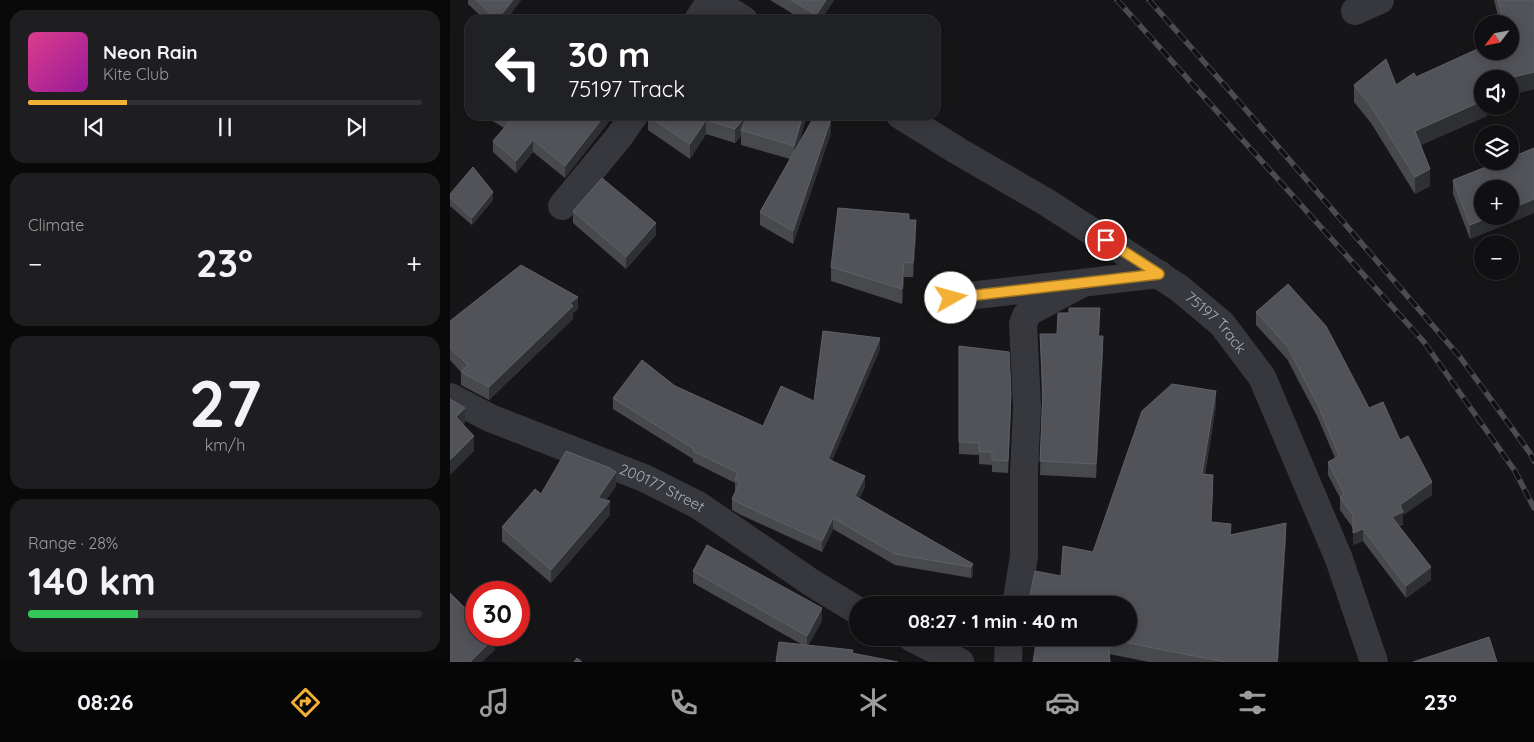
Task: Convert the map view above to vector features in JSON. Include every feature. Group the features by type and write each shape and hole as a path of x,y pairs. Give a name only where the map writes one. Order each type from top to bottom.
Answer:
{"street":[{"path":"702,15 712,0 736,15"},
{"path":"1355,11 1380,0"},
{"path":"562,206 619,137 631,120"},
{"name":"75197 Track","path":"908,120 958,152 1046,202 1159,274 1222,324 1262,377 1339,559 1374,662"},
{"path":"951,298 1159,274"},
{"path":"1017,596 1024,556 1024,472 1027,406 1023,324 1029,312 1083,283"},
{"name":"200177 Street","path":"450,397 490,418 644,478 698,504 812,583 849,606"},
{"path":"928,646 960,662"},
{"path":"1008,662 1009,646"}],"building":[{"path":"476,0 513,0 501,15 492,15"},
{"path":"791,0 826,0 816,15"},
{"path":"1498,0 1534,0 1534,72 1519,76 1519,70 1474,70 1474,105 1415,131 1430,169 1415,177 1371,106 1354,85 1386,59 1396,85 1414,73 1416,77 1474,51 1474,60 1519,60 1519,15 1502,15"},
{"path":"508,120 601,120 565,166 533,140 516,161 493,141 510,121"},
{"path":"654,120 706,120 690,144"},
{"path":"706,120 743,120 735,129"},
{"path":"745,120 802,120 794,146 741,130"},
{"path":"812,120 831,120 793,231 760,212"},
{"path":"1534,148 1534,199 1519,205 1519,180 1474,180 1474,223 1470,225 1453,180 1478,170 1519,170 1519,154"},
{"path":"473,167 493,192 472,218 450,198 450,194"},
{"path":"602,178 656,223 626,257 573,211"},
{"path":"838,208 909,214 909,220 916,220 913,263 904,262 902,289 831,267"},
{"path":"521,265 578,297 570,303 573,306 489,387 461,372 468,365 450,348 450,321"},
{"path":"1288,284 1326,326 1369,408 1383,402 1400,440 1408,436 1432,482 1400,505 1403,512 1392,517 1431,567 1406,586 1363,529 1353,533 1353,515 1340,498 1344,494 1328,462 1339,456 1318,405 1287,346 1256,312"},
{"path":"1069,308 1100,308 1098,336 1103,336 1096,464 1040,461 1043,392 1040,334 1057,334 1058,313 1069,313"},
{"path":"823,331 880,338 828,459 865,476 855,496 973,564 971,567 895,554 833,518 822,541 741,504 732,499 740,482 735,480 738,473 693,451 694,449 613,398 642,360 675,386 763,426 781,386 814,401"},
{"path":"959,346 1009,352 1011,394 1008,461 992,460 992,452 979,452 979,443 959,442"},
{"path":"1172,384 1216,391 1202,474 1213,475 1211,522 1231,524 1230,535 1286,523 1277,662 1225,662 1137,645 1137,596 1030,596 1035,571 1061,576 1063,546 1093,552 1142,411"},
{"path":"450,399 465,408 456,417 474,436 450,460"},
{"path":"566,451 616,472 598,498 610,501 551,570 502,527 535,489 541,494"},
{"path":"707,545 822,608 807,636 693,571"},
{"path":"450,593 465,608 465,646 486,646 470,662 450,662"},
{"path":"1489,637 1497,662 1413,662"},
{"path":"779,642 853,650 852,653 898,662 776,662"},
{"path":"1036,646 1109,646 1110,662 1033,662"},
{"path":"577,658 582,662 574,662"}],"railway":[{"path":"1117,0 1424,342 1515,471 1534,508"},
{"path":"1149,0 1460,357 1534,461"}],"route":[{"path":"951,298 1159,274 1106,240"}]}
